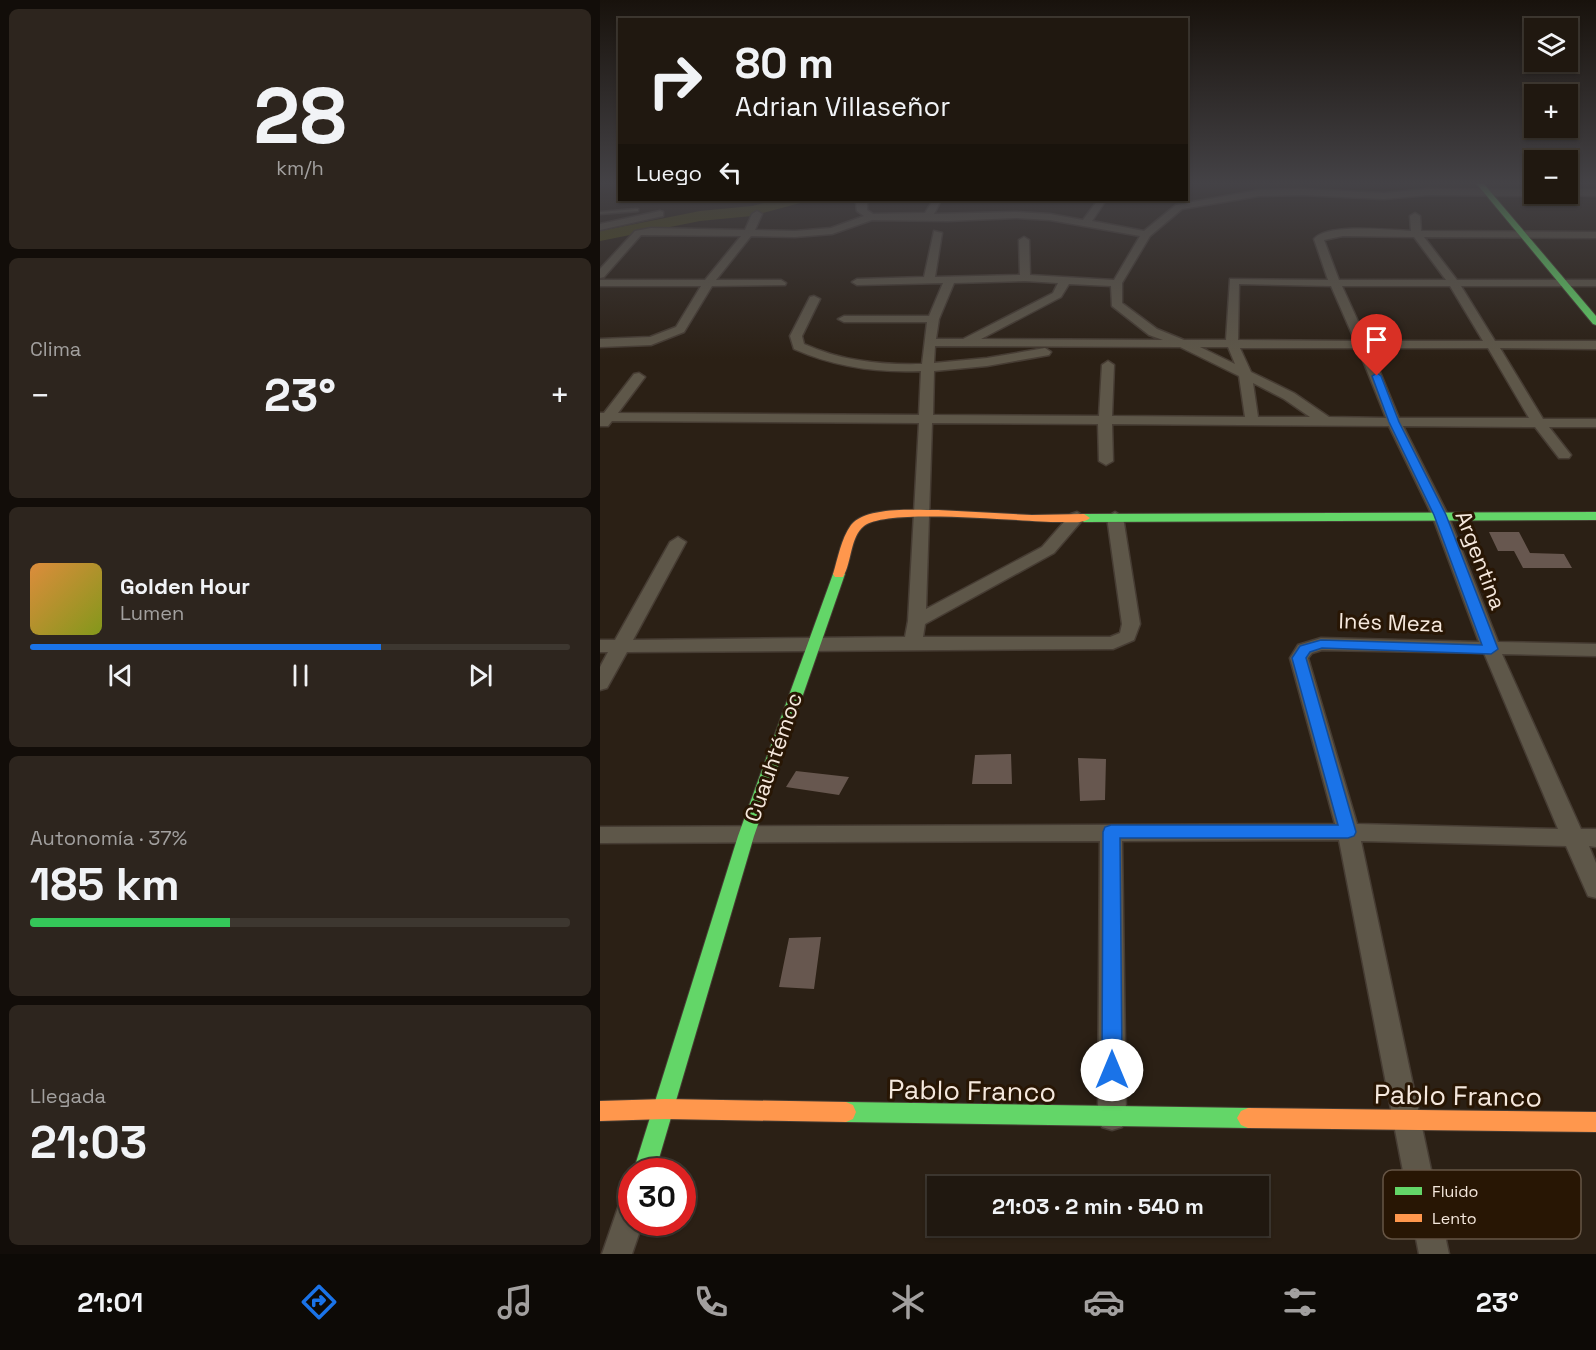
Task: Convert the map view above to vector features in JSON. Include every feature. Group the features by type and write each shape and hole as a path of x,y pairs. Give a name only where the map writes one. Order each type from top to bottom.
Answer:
{"street":[{"path":"600,275 630,242"},
{"path":"600,343 633,342 666,336 680,329 709,282 741,242"},
{"path":"929,279 936,242"},
{"path":"1024,242 1025,278"},
{"path":"1142,242 1117,283 1116,304 1153,332 1181,343 1289,396 1325,421"},
{"name":"Argentina","path":"1320,242 1394,422 1440,515 1491,649 1596,889"},
{"path":"1422,242 1454,283 1539,423 1564,455"},
{"path":"1526,242 1596,322"},
{"path":"857,282 1025,278 1117,283"},
{"path":"965,343 1057,295 1066,279"},
{"path":"1252,421 1245,374 1232,343 1234,280 1335,283 1596,283"},
{"path":"913,643 917,621 929,342 933,319 949,281"},
{"path":"600,283 781,283"},
{"path":"814,299 796,336 798,346 810,353 857,363 929,368 1013,359 1079,345"},
{"path":"844,319 933,319"},
{"path":"929,342 1079,345 1181,343 1596,345"},
{"path":"1107,461 1104,446 1108,365"},
{"path":"602,421 639,376"},
{"path":"602,421 926,419 1596,423"},
{"path":"922,513 1027,518 1596,516"},
{"name":"Cuauhtémoc","path":"649,1158 746,836 854,531 861,522 876,516 922,513"},
{"path":"917,621 1048,550 1077,517"},
{"path":"600,646 1113,643 1128,636 1131,624 1115,517"},
{"path":"600,684 678,542"},
{"name":"Inés Meza","path":"1348,832 1299,658 1305,649 1321,644 1596,650"},
{"path":"1111,832 1112,1117"},
{"path":"600,835 1348,832 1596,838"},
{"path":"1348,832 1418,1170"},
{"name":"Pablo Franco","path":"600,1111 665,1109 1596,1122"},
{"path":"617,1254 623,1236"},
{"path":"1431,1239 1434,1254"}],"building":[{"path":"1489,532 1519,532 1530,553 1564,554 1572,568 1523,568 1514,551 1498,551"},
{"path":"1011,754 1012,784 972,784 975,755"},
{"path":"1078,758 1106,759 1105,800 1080,801"},
{"path":"796,771 849,777 839,795 786,787"},
{"path":"821,937 814,989 779,987 789,938"}],"traffic: fast":[{"path":"1528,242 1596,322"},
{"path":"1084,518 1596,516"},
{"path":"648,1158 746,836 839,574"},
{"path":"846,1112 1248,1118"}],"traffic: slow":[{"path":"839,574 852,534 860,523 872,518 913,513 1084,518"},
{"path":"600,1111 665,1109 846,1112"},
{"path":"1248,1118 1596,1122"}],"route":[{"path":"1112,1070 1111,832 1348,832 1299,658 1305,649 1321,644 1491,649 1440,515 1394,422 1377,376"}]}
